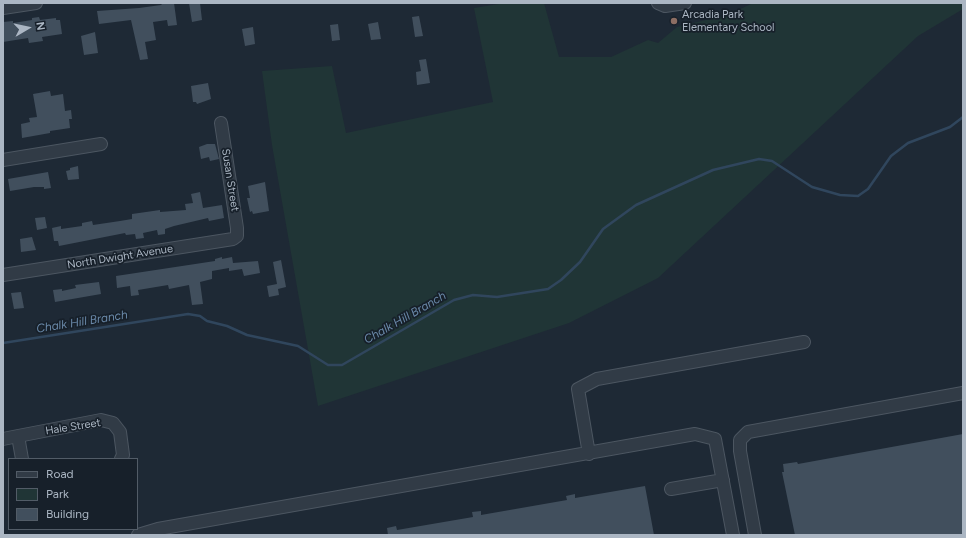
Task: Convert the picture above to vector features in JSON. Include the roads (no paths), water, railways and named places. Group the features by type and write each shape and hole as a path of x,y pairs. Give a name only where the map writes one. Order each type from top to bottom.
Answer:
{"street":[{"path":"3,8 36,3"},
{"path":"658,3 665,6 683,3"},
{"name":"Susan Street","path":"221,123 237,236"},
{"path":"3,160 101,144"},
{"name":"North Dwight Avenue","path":"3,275 231,240 237,236"},
{"path":"589,454 578,389 597,379 804,342"},
{"path":"755,535 740,451 740,440 748,432 963,393"},
{"name":"Hale Street","path":"3,439 101,420 113,423 120,432 123,455 122,458"},
{"path":"138,535 158,529 589,454 695,434 715,439 733,535"},
{"path":"18,436 22,458"},
{"path":"671,489 723,480"}],"waterway":[{"name":"Chalk Hill Branch","path":"3,343 188,314 200,316 207,321 227,326 247,335 298,346 328,365 342,365 454,300 473,295 497,297 548,289 561,280 580,262 603,229 636,205 713,170 759,159 772,161 812,187 840,195 858,196 868,189 891,156 908,143 950,127 963,117"}],"place":[{"name":"Arcadia Park Elementary School","path":"674,21"}]}
